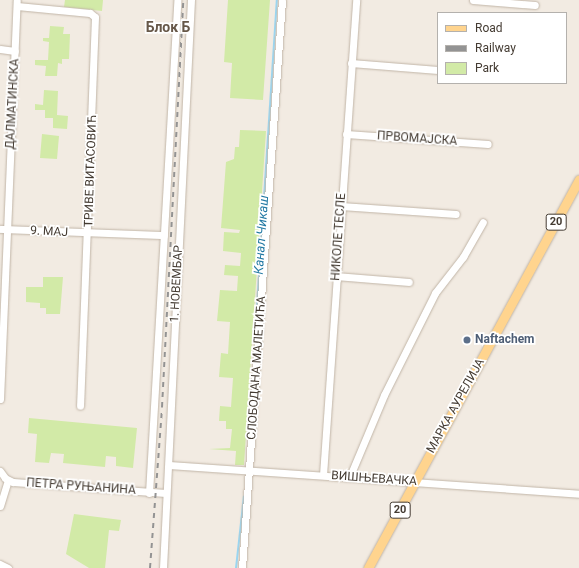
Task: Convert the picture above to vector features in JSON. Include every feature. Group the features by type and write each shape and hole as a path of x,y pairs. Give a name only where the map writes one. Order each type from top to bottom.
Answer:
{"main road":[{"name":"МАРКА АУРЕЛИЈА","path":"368,568 579,180"}],"street":[{"name":"1. НОВЕМБАР","path":"149,493 176,0"},
{"name":"1. НОВЕМБАР","path":"163,568 191,0"},
{"name":"СЛОБОДАНА МАЛЕТИЋА","path":"242,568 250,472 282,0"},
{"name":"НИКОЛЕ ТЕСЛЕ","path":"323,475 356,0"},
{"path":"473,0 535,5"},
{"name":"ДАЛМАТИНСКА","path":"0,399 4,229 17,3"},
{"name":"ТРИВЕ ВИТАСОВИЋ","path":"17,3 90,12 95,17 89,234 80,406"},
{"path":"0,49 15,51"},
{"path":"351,63 437,70"},
{"name":"ПРВОМАЈСКА","path":"346,134 488,144"},
{"path":"341,206 456,214"},
{"path":"350,476 378,409 435,293 463,257 483,222"},
{"name":"9. МАЈ","path":"4,229 89,234 164,236"},
{"path":"336,276 409,282"},
{"name":"ВИШЊЕВАЧКА","path":"168,465 250,472 350,476 579,494"},
{"path":"0,471 8,480 0,506"},
{"name":"ПЕТРА РУЊАНИНА","path":"8,480 149,493 166,493"},
{"path":"0,564 8,568"}],"green space":[{"path":"65,0 103,0 102,11 64,7"},
{"path":"228,0 270,0 263,100 230,98 232,63 224,62"},
{"path":"50,26 64,27 63,34 70,34 69,59 62,59 62,64 58,63 57,76 45,76 46,66 35,65 35,60 48,60 49,42 43,41 43,38 49,38"},
{"path":"44,90 58,91 57,115 68,116 67,129 53,128 53,118 45,118 45,110 35,110 35,104 43,105"},
{"path":"240,130 266,131 244,465 235,465 236,451 209,449 230,448 232,429 226,429 226,421 219,421 220,406 231,407 233,378 219,377 221,353 228,354 230,322 217,321 220,290 237,291 238,276 224,275 225,265 240,266 241,253 223,251 224,232 239,233 240,230 221,228 226,162 234,159 235,147 239,147"},
{"path":"42,134 59,136 57,159 40,158"},
{"path":"43,277 63,277 60,314 46,314 46,308 40,308 40,303 26,302 26,287 43,287"},
{"path":"29,418 137,428 133,468 116,466 116,457 106,456 105,467 63,463 64,454 51,453 49,463 35,462 37,434 28,433"},
{"path":"74,514 121,520 119,531 109,530 105,568 89,568 66,554"}],"waterway":[{"name":"Канал Чикаш","path":"256,322 277,0"},
{"name":"Канал Чикаш","path":"236,568 244,496"}],"railway":[{"path":"150,568 162,407 183,0"}],"place":[{"name":"Naftachem","path":"467,340"}],"district":[{"name":"Блок Б","path":"168,27"}]}
